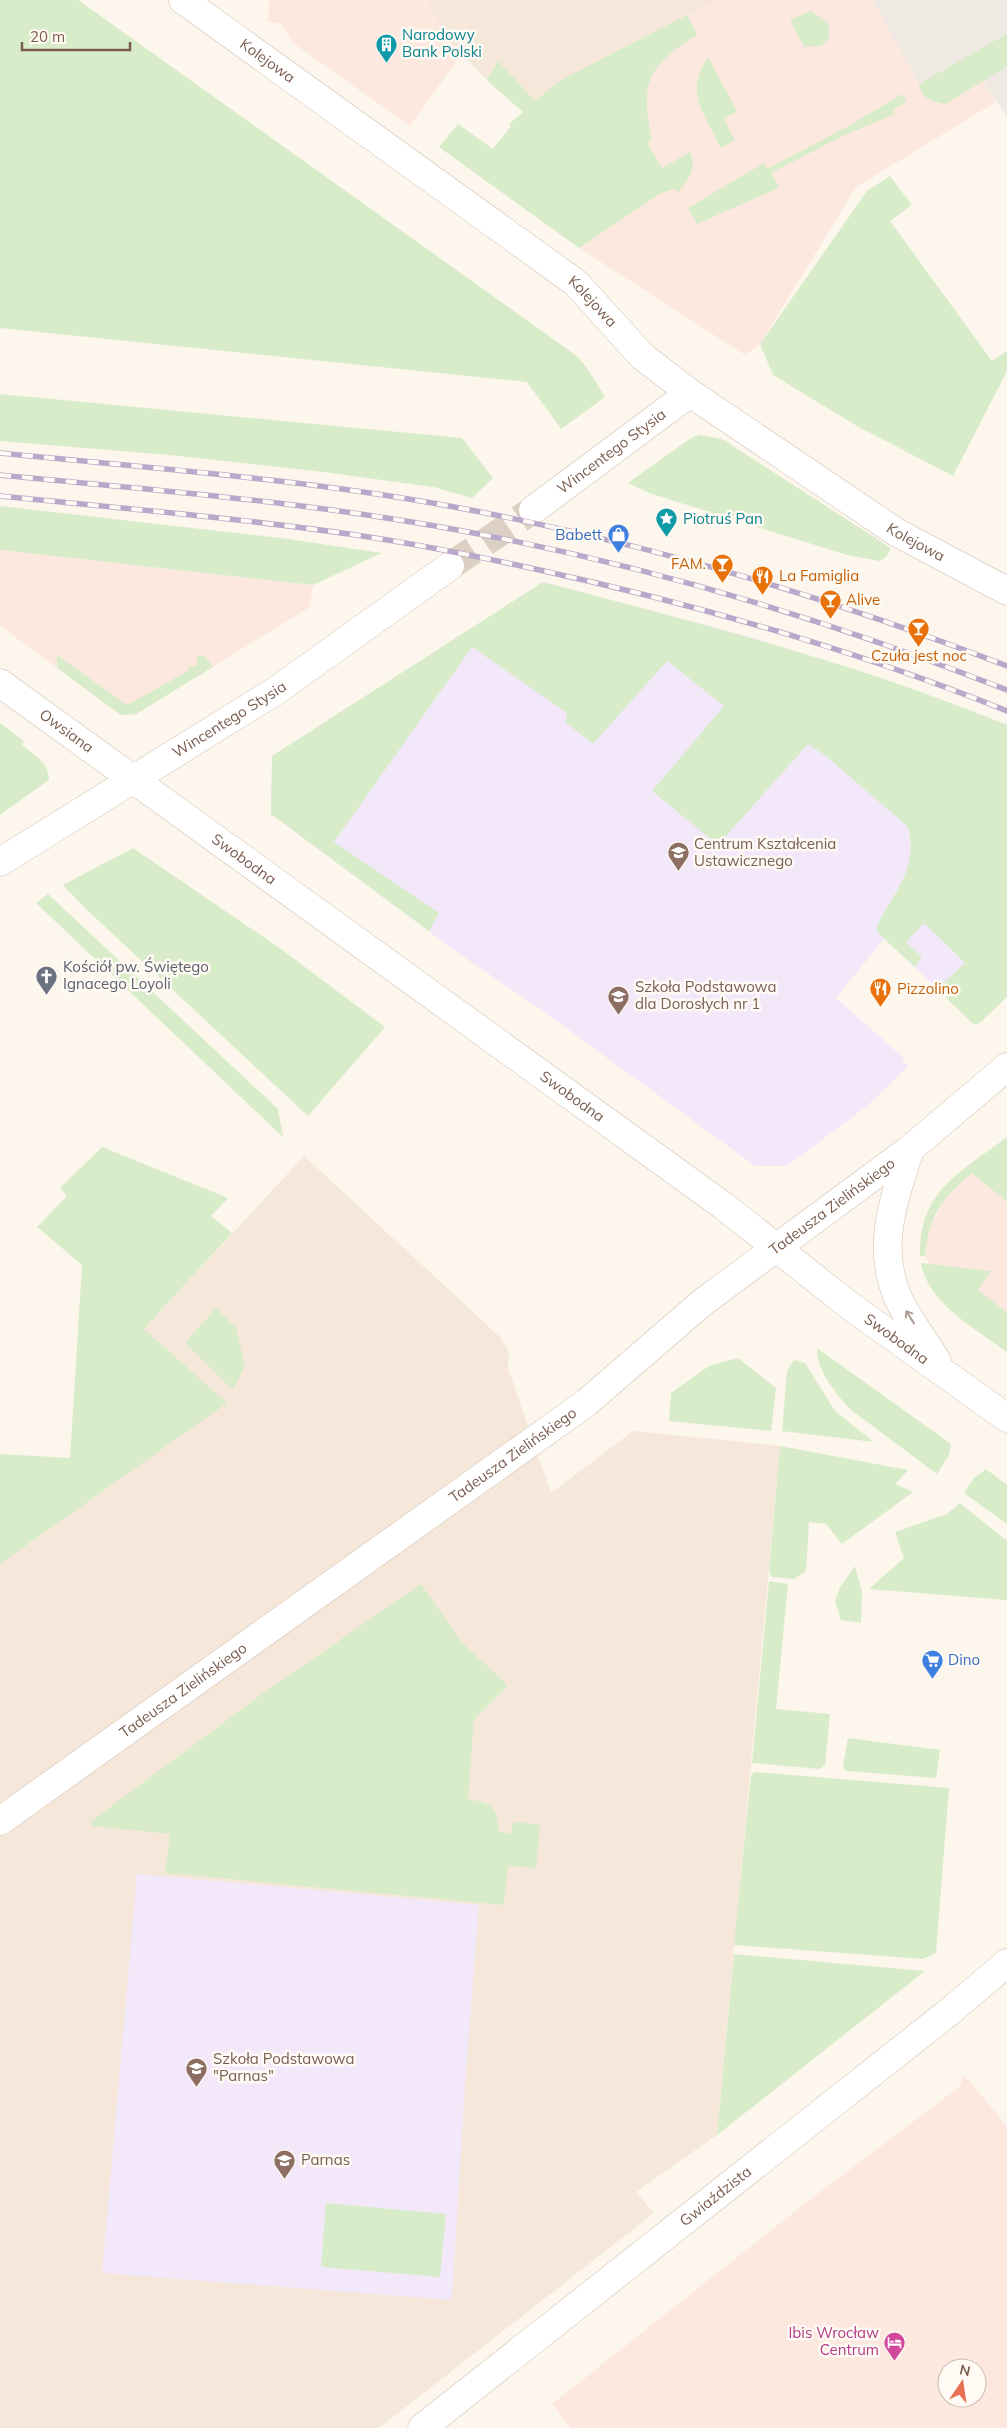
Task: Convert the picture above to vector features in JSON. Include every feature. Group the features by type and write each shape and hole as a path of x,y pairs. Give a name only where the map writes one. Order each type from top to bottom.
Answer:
{"street":[{"name":"Kolejowa","path":"183,0 576,283 642,356 690,393 896,532 1007,591"},
{"name":"Wincentego Stysia","path":"533,510 690,393"},
{"name":"Wincentego Stysia","path":"0,862 135,779 177,750 277,690 450,566"},
{"name":"Owsiana","path":"0,683 135,779"},
{"name":"Swobodna","path":"135,779 426,993 725,1207 850,1306 1007,1418"},
{"name":"Tadeusza Zielińskiego","path":"0,1821 586,1403 703,1302 910,1149 1007,1067"},
{"path":"910,1149 890,1211 887,1263 899,1300 944,1373"},
{"name":"Gwiaździsta","path":"422,2428 949,2012 1007,1963"}],"shaded area":[{"name":"Narodowy Bank Polski","path":"269,0 427,0 443,35 461,55 410,126 293,43 282,24 268,22"},
{"path":"427,0 719,0 561,80 523,112 487,80 443,35"},
{"path":"716,0 873,0 902,52 967,57 996,102 856,187 760,344 745,355 579,248 660,193 561,80"},
{"path":"873,0 1007,0 1007,117 967,57 919,84"},
{"path":"0,550 313,585 310,607 136,714 121,715 0,626"},
{"name":"Centrum Kształcenia Ustawicznego","path":"543,582 754,638 1007,725 964,1013 884,939 836,998 904,1058 902,1061 909,1066 867,1106 787,1166 755,1166 543,1011 458,953 271,814 272,756"},
{"path":"304,1156 499,1336 509,1352 508,1368 551,1493 633,1431 780,1446 717,2135 636,2192 654,2213 379,2428 0,2428 0,1564 226,1403 144,1329"},
{"path":"1007,1164 1007,1352 950,1300 925,1256 928,1230 947,1194 972,1173"},
{"name":"Parnas","path":"137,1874 479,1905 465,2085 452,2300 102,2273"},
{"path":"964,2075 1007,2126 1007,2428 571,2428 552,2404 808,2201 959,2087"}],"green space":[{"path":"0,0 78,0 577,356 605,397 561,429 527,382 0,328"},
{"path":"811,11 829,24 829,38 821,46 804,47 790,20"},
{"path":"689,14 688,17 697,35 668,56 658,66 648,89 648,120 652,139 647,143 662,168 690,152 693,163 691,174 677,193 675,189 661,193 579,248 439,147 458,124 493,149 511,126 509,124 523,112 487,80 498,61 535,101 561,80"},
{"path":"1007,34 1007,66 946,104 928,99 922,93 919,84"},
{"path":"708,57 737,111 724,119 735,140 721,148 703,113 697,92 701,70"},
{"path":"902,94 907,102 894,109 895,114 845,135 771,173 779,188 697,224 688,208 764,163 767,169 845,128"},
{"path":"890,176 912,205 890,221 992,361 1007,351 1007,371 953,476 857,426 773,375 760,344 867,191"},
{"path":"0,394 462,438 493,478 472,498 433,487 316,471 170,455 0,441"},
{"path":"700,435 722,439 891,548 886,557 879,561 847,555 652,494 628,483 691,438"},
{"path":"0,506 281,538 382,553 313,585 0,550"},
{"path":"543,582 719,629 835,663 893,682 1007,725 1007,997 981,1022 974,1025 937,989 965,963 924,923 906,942 922,957 915,967 877,932 877,925 898,890 908,865 911,852 907,826 827,757 808,744 718,845 652,791 724,706 667,661 593,744 565,722 567,713 472,647 334,842 439,913 429,931 271,814 272,756"},
{"path":"57,655 127,705 188,671 189,666 196,667 198,655 205,656 213,667 136,714 121,715 57,668"},
{"path":"0,723 24,741 22,745 44,764 49,780 0,815"},
{"path":"133,848 281,949 385,1027 308,1116 86,909 63,885"},
{"path":"48,894 278,1109 283,1137 36,903"},
{"path":"1007,1137 1007,1202 972,1173 952,1191 938,1209 930,1229 925,1256 920,1256 922,1233 927,1215 935,1199 959,1173"},
{"path":"102,1147 228,1198 211,1216 232,1233 144,1329 227,1403 0,1564 0,1454 70,1458 82,1265 37,1227 67,1196 60,1188"},
{"path":"921,1263 991,1271 978,1290 1007,1312 1007,1352 968,1325 943,1303 925,1278"},
{"path":"216,1308 236,1328 245,1366 233,1390 185,1343"},
{"path":"817,1348 951,1444 949,1455 937,1474 851,1410 839,1397 823,1373"},
{"path":"738,1358 776,1388 771,1431 669,1421 671,1393 709,1366"},
{"path":"794,1360 805,1363 835,1411 874,1442 782,1431 787,1371"},
{"path":"780,1446 908,1470 895,1484 913,1492 842,1544 826,1524 809,1522 806,1571 794,1579 772,1577 769,1572"},
{"path":"986,1469 1007,1485 1007,1524 964,1493 974,1478"},
{"path":"960,1503 1007,1541 1007,1600 869,1589 904,1558 895,1532 947,1514"},
{"path":"855,1566 862,1592 861,1623 841,1620 835,1601 840,1587"},
{"path":"769,1581 788,1584 776,1709 830,1714 825,1765 820,1769 752,1763"},
{"path":"421,1584 462,1643 508,1685 474,1719 468,1799 482,1802 492,1807 497,1816 498,1831 511,1834 512,1825 517,1822 540,1825 536,1868 508,1866 504,1905 165,1873 170,1834 92,1826 90,1822 262,1694"},
{"path":"848,1738 940,1750 936,1778 846,1771 843,1767"},
{"path":"755,1772 949,1788 936,1953 923,1959 734,1945 751,1775"},
{"path":"734,1954 925,1971 717,2135"},
{"path":"326,2203 446,2214 440,2277 321,2267"}],"tunnel":[{"path":"450,566 533,510"}],"railway":[{"path":"0,453 338,488 520,520 591,536 731,573 870,616 1007,666"},
{"path":"0,475 275,503 449,528 530,544 692,584 771,607 851,633 1007,690"},
{"path":"0,496 267,523 401,542 513,564 655,597 774,630 892,668 1007,711"}],"place":[{"name":"Narodowy Bank Polski","path":"386,63"},
{"name":"Piotruś Pan","path":"667,538"},
{"name":"Babett","path":"618,554"},
{"name":"FAM.","path":"722,583"},
{"name":"La Famiglia","path":"763,595"},
{"name":"Alive","path":"830,619"},
{"name":"Czuła jest noc","path":"919,647"},
{"name":"Centrum Kształcenia Ustawicznego","path":"678,872"},
{"name":"Kościół pw. Świętego Ignacego Loyoli","path":"47,995"},
{"name":"Pizzolino","path":"881,1008"},
{"name":"Szkoła Podstawowa dla Dorosłych nr 1","path":"619,1015"},
{"name":"Dino","path":"932,1679"},
{"name":"Szkoła Podstawowa \"Parnas\"","path":"197,2087"},
{"name":"Parnas","path":"285,2179"},
{"name":"Ibis Wrocław Centrum","path":"895,2361"}]}
